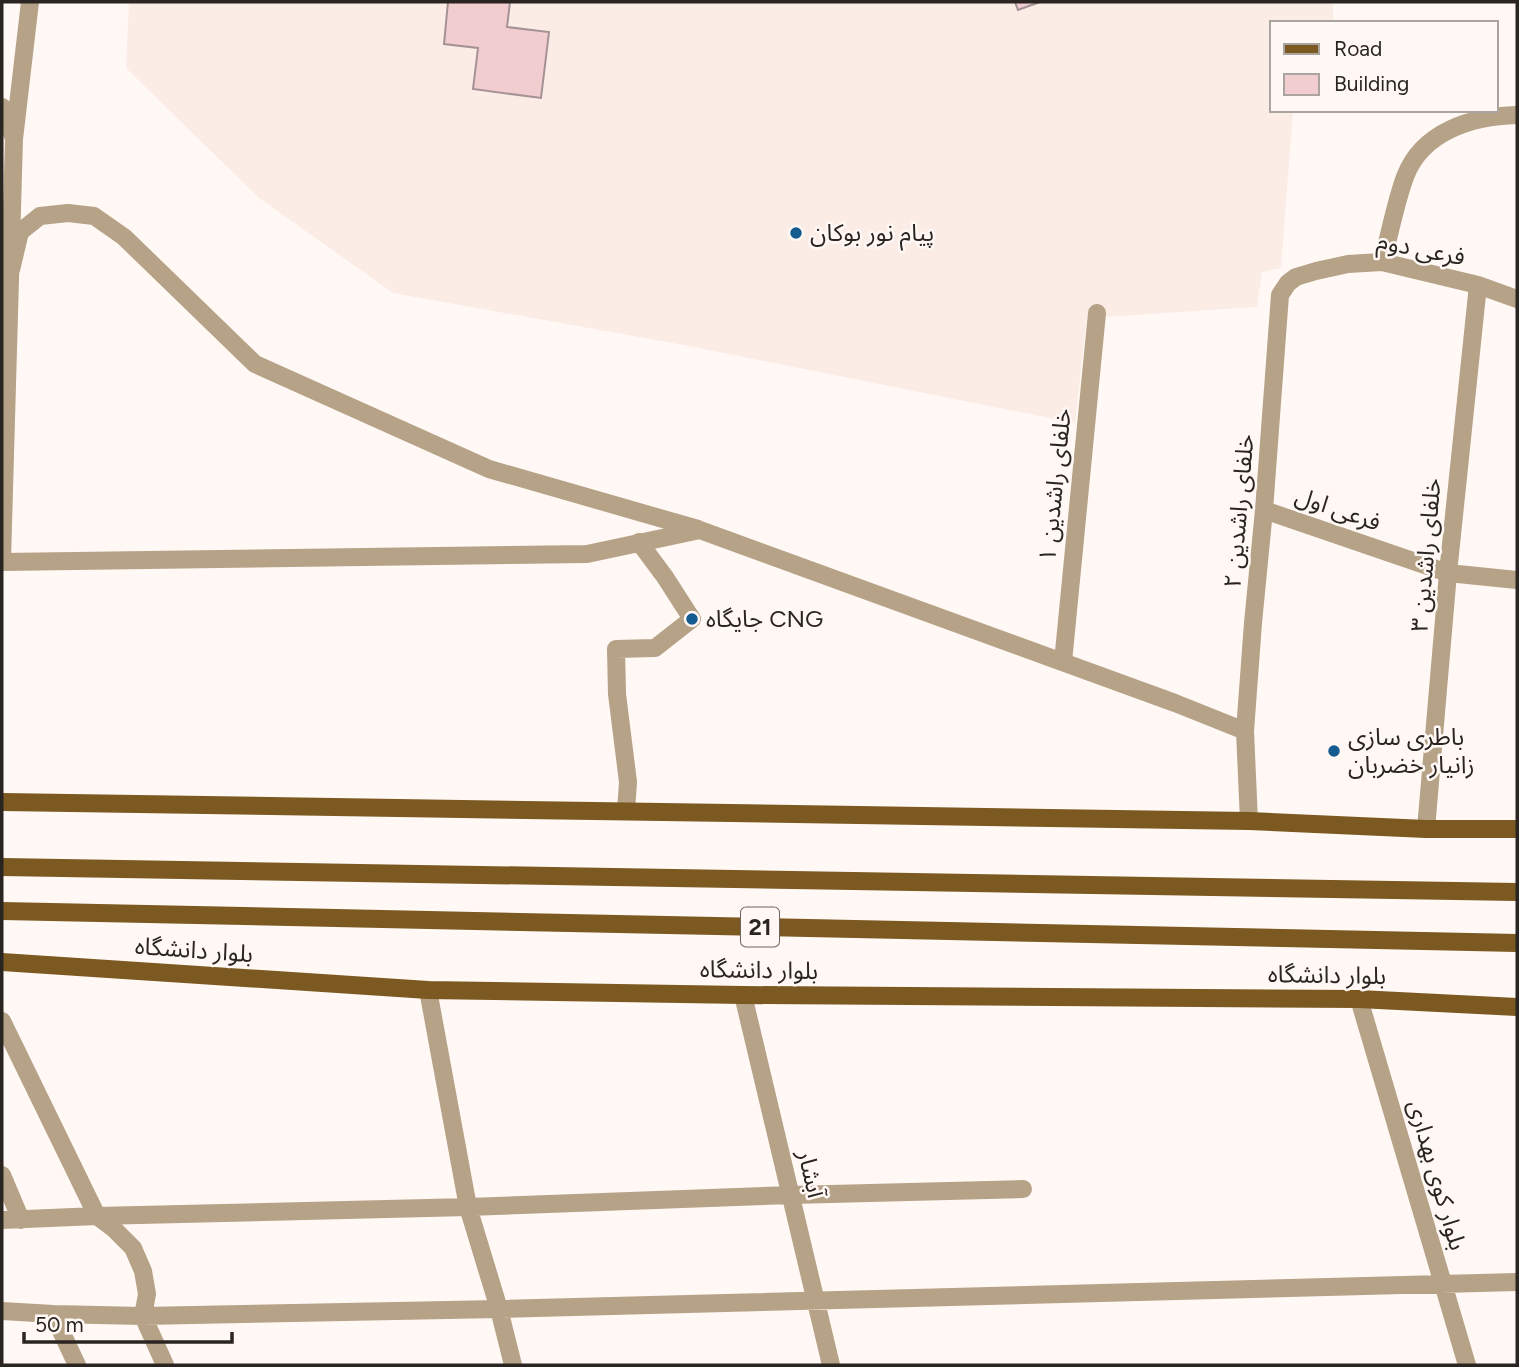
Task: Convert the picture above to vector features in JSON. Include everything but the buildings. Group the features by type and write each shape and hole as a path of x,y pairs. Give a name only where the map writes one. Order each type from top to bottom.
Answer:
{"main road":[{"path":"2,802 1249,821 1426,829 1517,829"},
{"name":"21","path":"2,867 1517,892"},
{"name":"بلوار دانشگاه","path":"2,911 1517,943"},
{"name":"بلوار دانشگاه","path":"2,962 428,990 1359,999 1517,1007"}],"street":[{"path":"6,139 30,2"},
{"path":"2,107 6,139 11,270 2,561 586,554 700,530"},
{"path":"1382,262 1406,175 1420,152 1439,135 1463,124 1494,116 1517,115"},
{"path":"11,270 20,232 40,216 68,213 94,216 124,237 255,364 489,469 700,530 1245,731"},
{"name":"فرعی دوم","path":"1280,295 1287,283 1296,277 1348,264 1382,262 1478,285 1517,299"},
{"name":"خلفای راشدین ۳","path":"1426,829 1448,573 1478,285"},
{"name":"خلفای راشدین ۲","path":"1249,821 1245,731 1265,510 1280,295"},
{"name":"خلفای راشدین ۱","path":"1062,662 1097,313"},
{"name":"فرعی اول","path":"1265,510 1448,573 1517,580"},
{"path":"626,811 628,782 617,694 616,649 654,648 692,619 639,542"},
{"path":"428,990 468,1207 513,1365"},
{"name":"آبشار","path":"743,995 831,1365"},
{"name":"بلوار کوی بهداری","path":"1359,999 1467,1365"},
{"path":"2,1021 97,1216 133,1248 143,1271 147,1294 143,1316 165,1365"},
{"path":"2,1175 21,1220"},
{"path":"2,1220 1023,1189"},
{"path":"2,1311 143,1316 1517,1282"},
{"path":"53,1314 77,1365"}],"shaded area":[{"name":"پیام نور بوکان","path":"129,2 1333,2 1333,21 1270,21 1270,112 1293,112 1281,268 1262,272 1257,307 1103,317 1087,315 1075,423 689,346 393,293 259,198 126,68"}],"place":[{"name":"پیام نور بوکان","path":"796,233"},
{"name":"جایگاه CNG","path":"692,619"},
{"name":"باطری سازی زانیار خضربان","path":"1334,751"}]}
